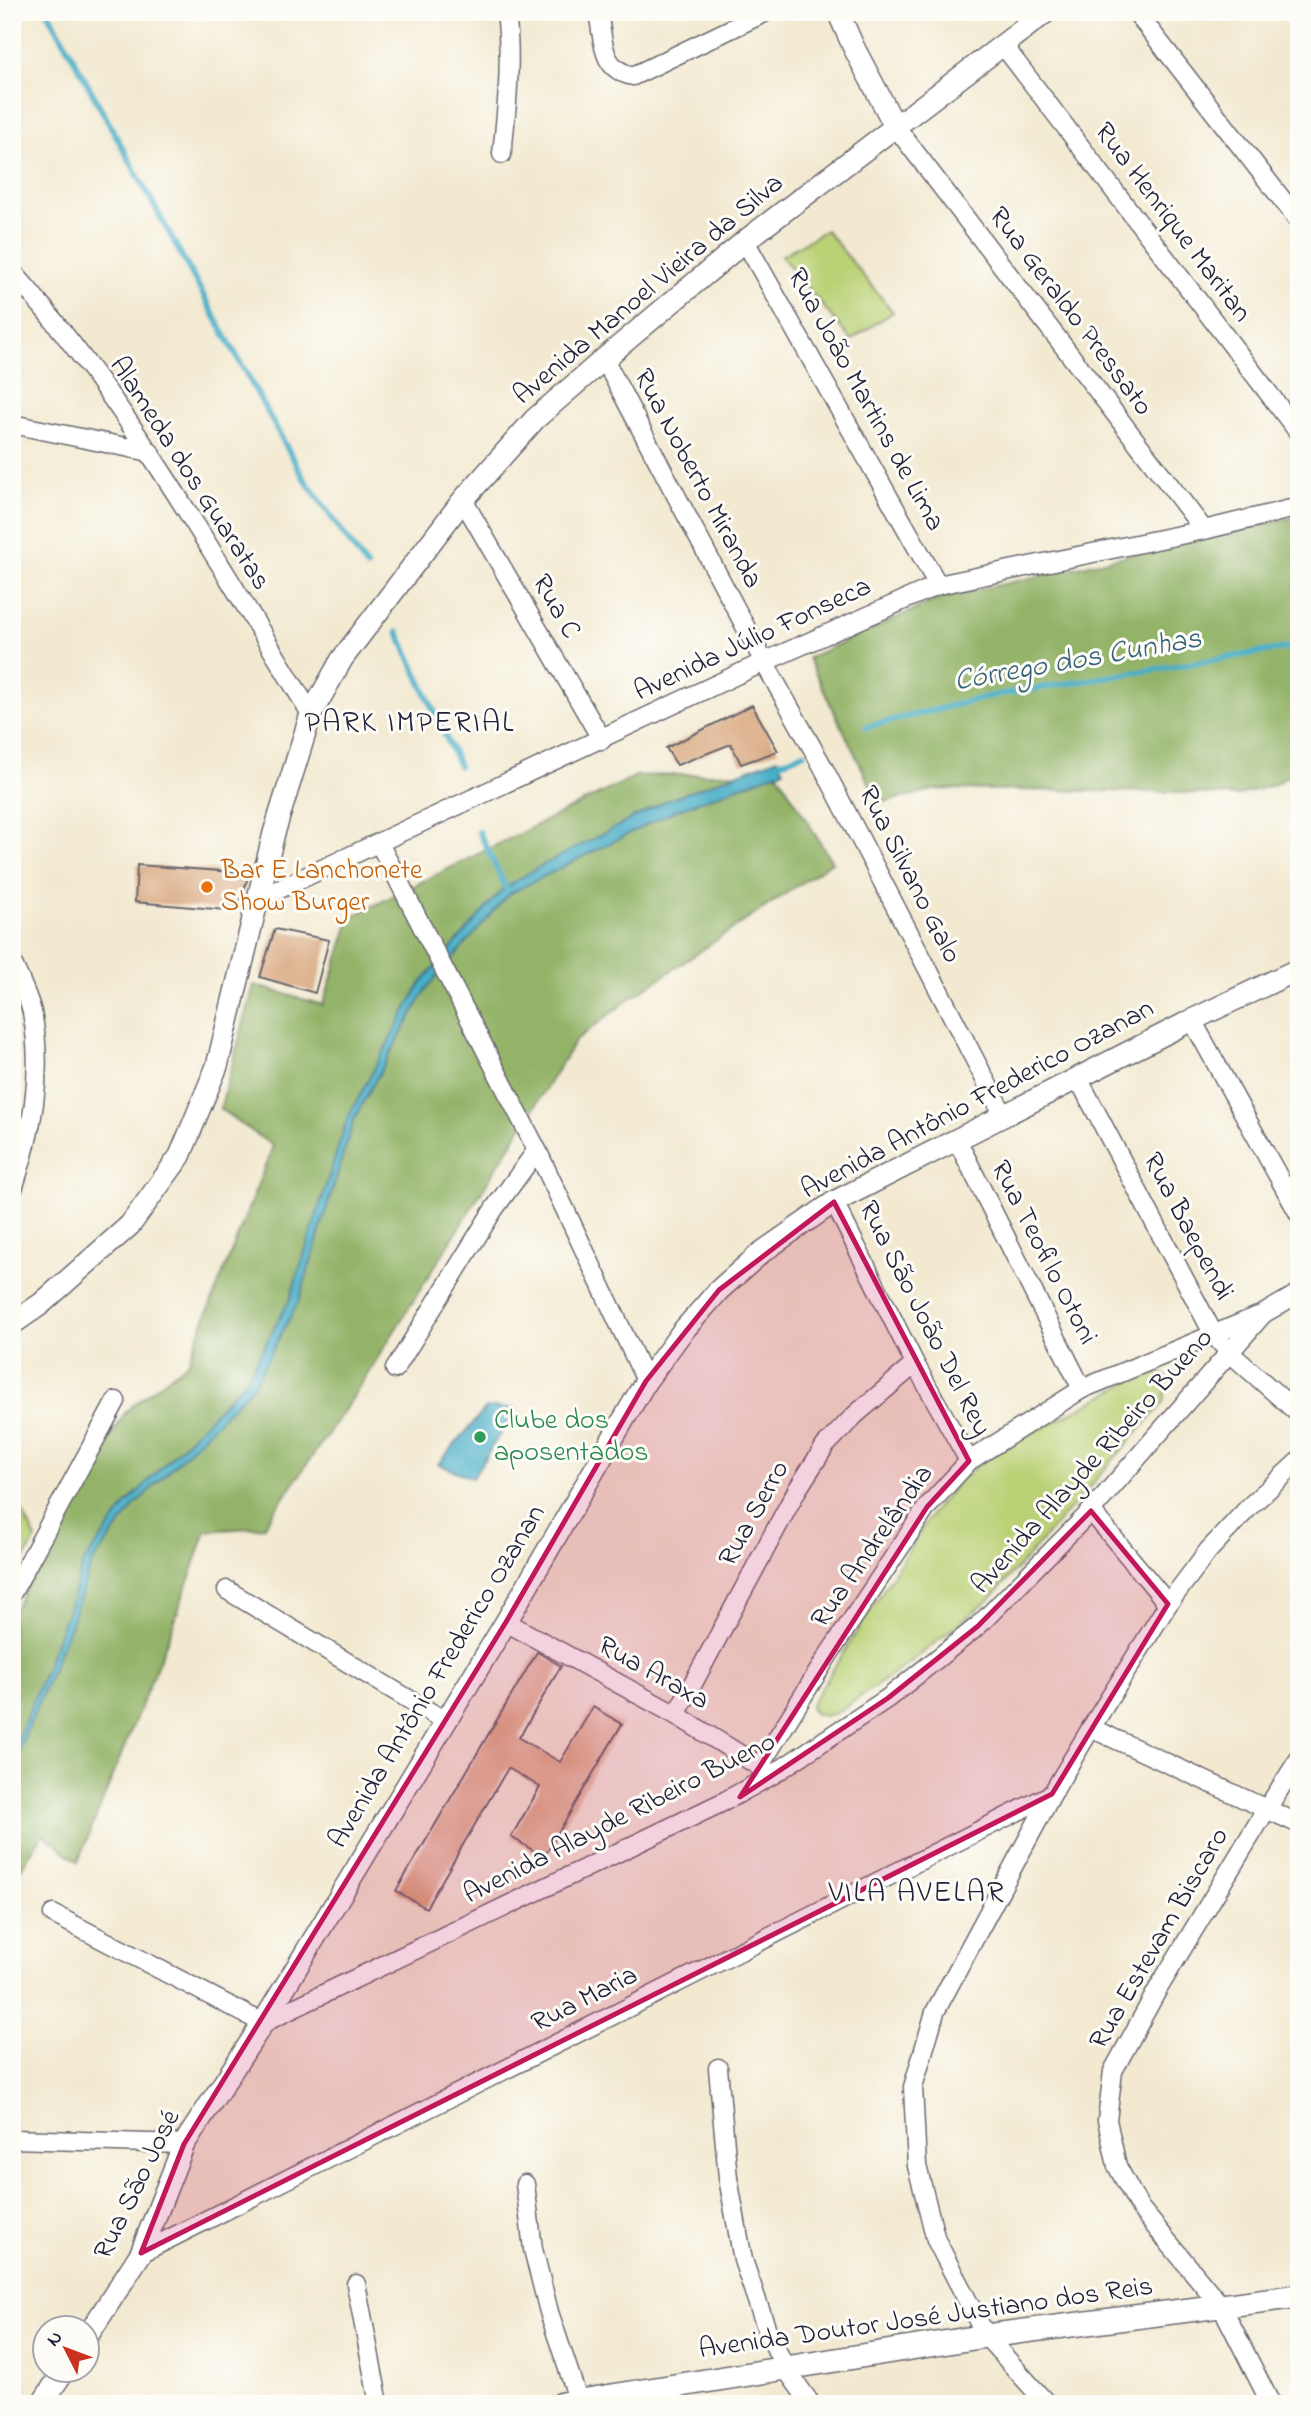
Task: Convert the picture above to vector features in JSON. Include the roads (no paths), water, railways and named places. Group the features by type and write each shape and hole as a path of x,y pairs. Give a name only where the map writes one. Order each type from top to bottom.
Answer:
{"main road":[{"name":"Avenida Doutor José Justiano dos Reis","path":"570,2403 986,2336 1299,2296"}],"street":[{"path":"502,155 509,34 506,12"},
{"path":"598,12 609,65 619,73 633,76 766,12"},
{"path":"838,12 895,126"},
{"name":"Avenida Manoel Vieira da Silva","path":"12,1324 41,1304 130,1226 180,1156 216,1066 274,833 311,714 342,659 463,500 535,419 604,359 745,242 1046,12"},
{"path":"1136,12 1299,220"},
{"name":"Rua Henrique Maritan","path":"1003,45 1299,433"},
{"name":"Rua Geraldo Pressato","path":"895,126 1204,530"},
{"name":"Rua João Martins de Lima","path":"745,242 939,585"},
{"name":"Alameda dos Guaratas","path":"12,271 70,342 150,453 311,714"},
{"name":"Rua Noberto Miranda","path":"604,359 764,662"},
{"path":"12,424 150,453"},
{"name":"Rua C","path":"463,500 602,740"},
{"name":"Avenida Júlio Fonseca","path":"256,900 764,662 939,585 1204,530 1299,507"},
{"name":"Rua Silvano Galo","path":"764,662 823,767 1003,1114"},
{"path":"379,844 537,1150 646,1381"},
{"path":"12,962 32,1010 38,1070 28,1144 12,1192"},
{"name":"Avenida Antônio Frederico Ozanan","path":"262,2024 506,1622 646,1381 682,1332 719,1290 762,1252 834,1202 1003,1114 1299,969"},
{"path":"1192,1020 1299,1214"},
{"name":"Rua Baependi","path":"1078,1078 1214,1335 1229,1352 1299,1414"},
{"name":"Rua Teofilo Otoni","path":"957,1140 1082,1389"},
{"path":"395,1368 494,1209 537,1150"},
{"name":"Rua São João Del Rey","path":"834,1202 915,1364 969,1461"},
{"name":"Avenida Alayde Ribeiro Bueno","path":"262,2024 725,1801 766,1771 888,1698 978,1626 1091,1511 1263,1314 1299,1293"},
{"name":"Rua Andrelândia","path":"766,1771 829,1654 927,1507 969,1461 1082,1389 1263,1314"},
{"name":"Rua Serro","path":"676,1715 797,1490 825,1446 855,1415 915,1364"},
{"path":"12,1593 116,1401"},
{"path":"1047,2404 986,2336 936,2240 916,2166 913,2087 935,2012 1052,1794 1091,1728 1168,1604 1216,1542 1299,1461"},
{"path":"1091,1511 1168,1604"},
{"path":"227,1590 445,1721"},
{"name":"Rua Araxa","path":"506,1622 676,1715 766,1771"},
{"path":"1091,1728 1299,1824"},
{"name":"Rua Estevam Biscaro","path":"1271,2404 1222,2307 1140,2208 1117,2166 1107,2120 1113,2071 1159,1987 1299,1759"},
{"name":"Rua Maria","path":"141,2253 1052,1794"},
{"path":"53,1914 262,2024"},
{"name":"Rua São José","path":"102,2314 141,2253 184,2144 262,2024"},
{"path":"718,2068 728,2178 743,2260 768,2333 786,2368 811,2404"},
{"path":"12,2139 184,2144"},
{"path":"525,2184 533,2249 570,2403"},
{"path":"356,2284 379,2404"},
{"path":"42,2404 55,2384"}],"water":[{"path":"778,758 784,770 674,811 509,894 427,988 354,1119 299,1301 253,1386 135,1505 92,1563 69,1629 12,1768 12,1755 71,1602 83,1563 129,1501 246,1380 290,1299 347,1119 420,984 502,890 535,869 668,800"},
{"name":"Clube dos aposentados","path":"487,1407 516,1409 472,1478 438,1464"}],"waterway":[{"path":"48,12 303,477 367,567"},
{"path":"398,632 459,766"},
{"name":"Córrego dos Cunhas","path":"866,727 991,696 1299,646"},
{"name":"Córrego dos Cunhas","path":"773,765 804,753"},
{"path":"479,832 507,890"}],"place":[{"name":"Bar E Lanchonete Show Burger","path":"207,887"},
{"name":"Clube dos aposentados","path":"480,1437"}],"district":[{"name":"PARK IMPERIAL","path":"410,724"},
{"name":"VILA AVELAR","path":"917,1894"}]}
